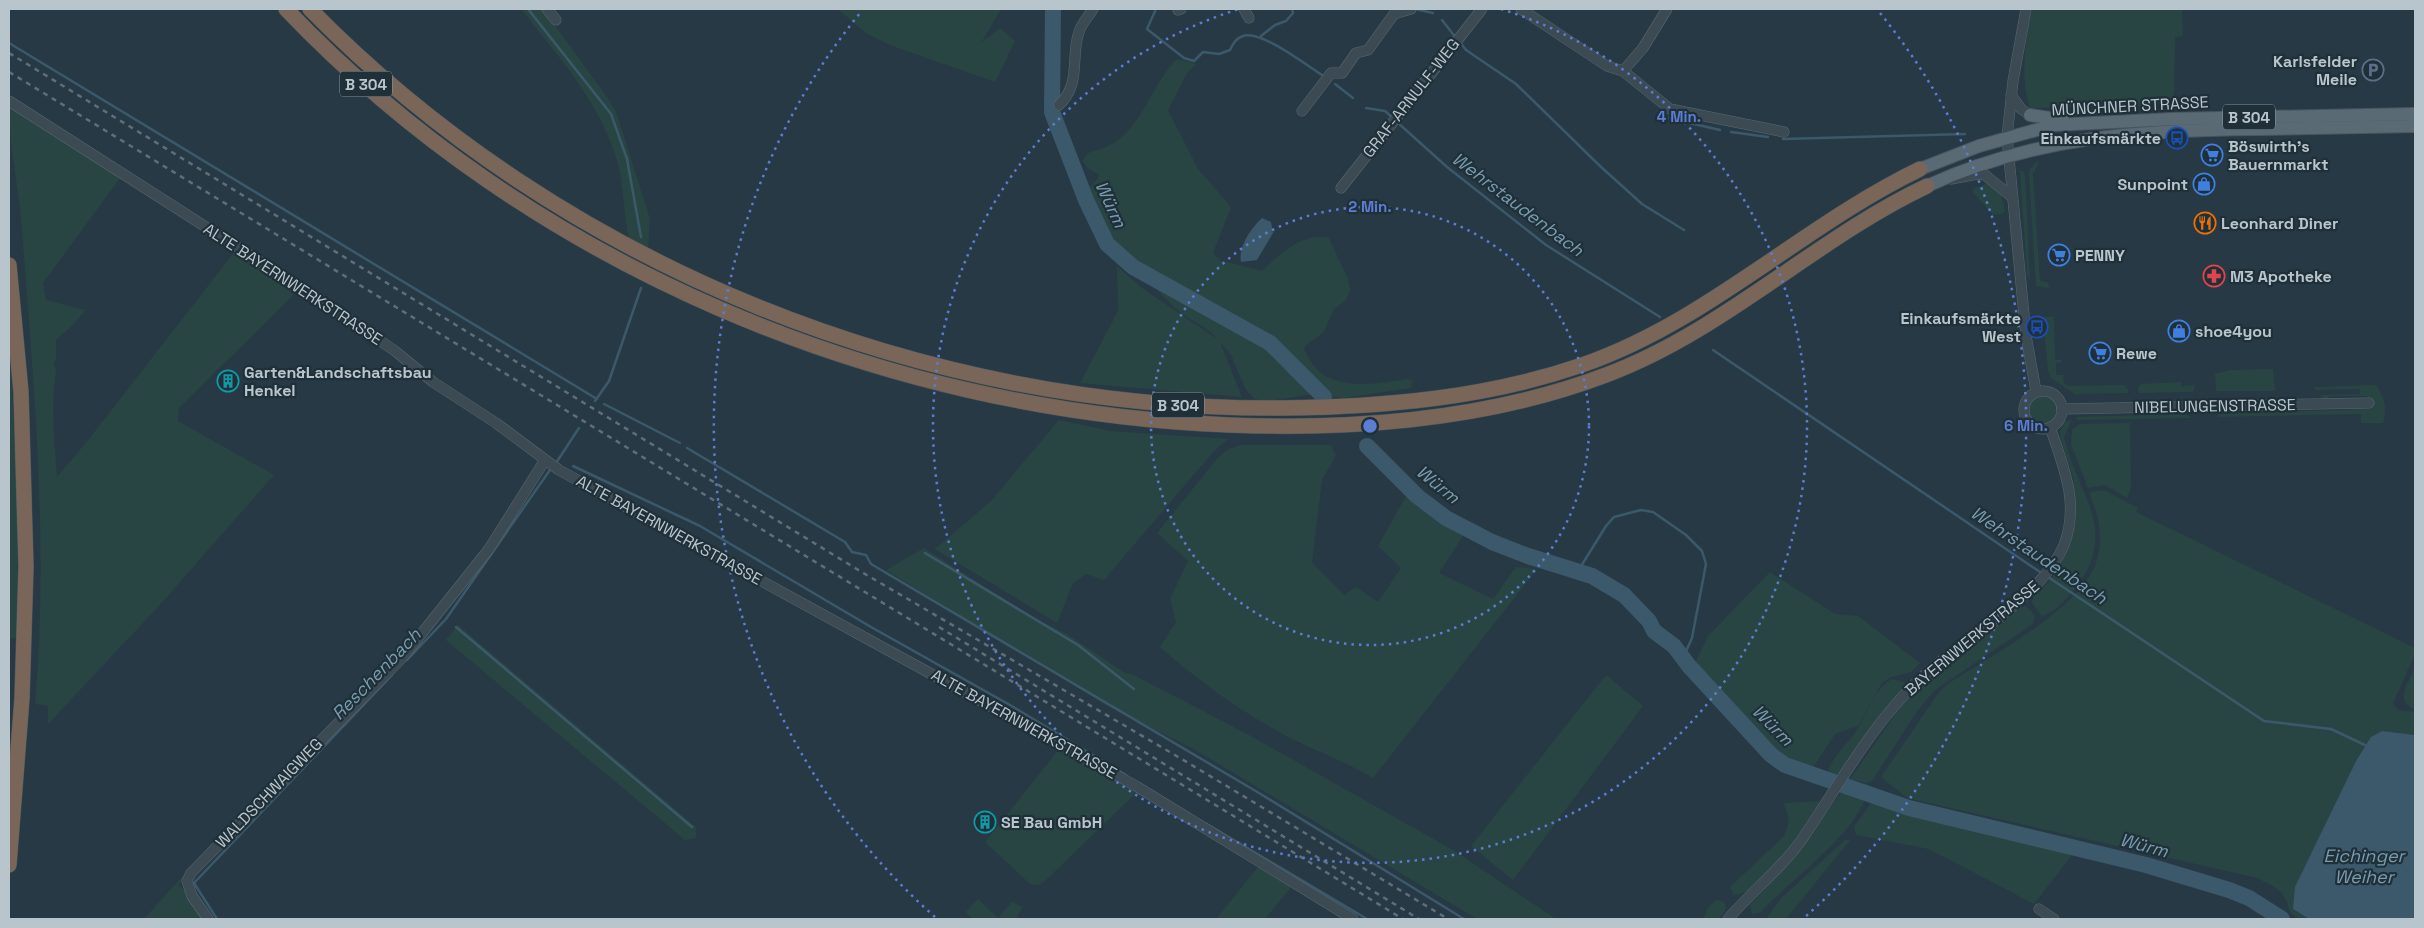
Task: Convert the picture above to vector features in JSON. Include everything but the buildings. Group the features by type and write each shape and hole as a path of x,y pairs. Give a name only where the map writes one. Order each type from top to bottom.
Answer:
{"highway":[{"path":"278,9 303,27"},
{"name":"B 304","path":"286,9 303,27 386,102 466,165 564,230 664,284 759,327 873,367 989,396 1098,415 1197,424 1298,428 1406,420 1479,410 1550,394 1604,376 1658,353 1742,302 1878,211 1927,186"},
{"name":"B 304","path":"313,11 398,90 476,151 572,215 672,269 768,312 879,350 936,366 1065,392 1171,404 1309,408 1396,403 1511,385 1579,367 1623,349 1692,313 1842,212 1920,169"},
{"path":"9,265 21,392 26,568 22,698 16,796 9,865"}],"main road":[{"name":"MÜNCHNER STRASSE","path":"2374,121 2415,114"},
{"path":"2030,115 2083,123"},
{"name":"MÜNCHNER STRASSE","path":"2007,137 2039,128 2083,123 2187,124 2374,121 2415,126"},
{"name":"MÜNCHNER STRASSE","path":"2008,156 2054,144 2187,124"},
{"name":"B 304","path":"1920,169 2007,137"},
{"name":"B 304","path":"1927,186 2008,156"}],"street":[{"path":"547,9 556,20"},
{"path":"1059,105 1069,96 1073,83 1079,32 1093,9"},
{"path":"1302,111 1331,73 1342,73 1356,53 1368,50 1394,14 1411,9"},
{"name":"GRAF-ARNULF-WEG","path":"1341,188 1482,9"},
{"path":"1521,9 1607,66 1622,71 1670,109 1784,132"},
{"path":"1622,71 1641,50 1668,9"},
{"path":"2026,9 2011,95 2007,137 2026,336 2036,391"},
{"path":"2011,95 2021,109 2030,115"},
{"name":"ALTE BAYERNWERKSTRASSE","path":"9,101 327,305 395,351 433,382 496,423 552,464 1136,786 1353,919"},
{"path":"1943,179 1956,180 1977,174 1985,175 2012,197"},
{"path":"2042,390 2055,394 2059,399 2062,409 2060,418 2050,428 2039,429 2033,426 2025,417 2023,411 2026,399 2036,391 2042,390"},
{"name":"NIBELUNGENSTRASSE","path":"2062,409 2369,403"},
{"name":"BAYERNWERKSTRASSE","path":"1728,919 1780,866 1895,706 1919,680 2039,582 2050,569 2064,544 2071,508 2066,474 2050,428"},
{"name":"WALDSCHWAIGWEG","path":"208,919 192,896 187,882 191,873 403,657 552,464"},
{"path":"2039,909 2054,919"}],"green space":[{"path":"521,9 543,9 616,112 650,219 648,249 629,240 618,164 611,142 601,121 564,63"},
{"path":"838,9 1001,9 981,43 1000,28 1015,41 995,82 890,45 866,33"},
{"path":"2032,9 2182,9 2183,36 2175,37 2174,105 2030,108 2024,72 2027,33"},
{"path":"1177,59 1196,64 1187,73 1168,110 1198,169 1231,207 1213,253 1220,260 1262,271 1276,258 1301,241 1319,237 1329,238 1348,279 1350,291 1346,300 1334,309 1324,332 1304,347 1311,362 1321,373 1347,383 1362,384 1408,379 1413,381 1411,388 1344,398 1307,395 1268,401 1255,399 1246,390 1231,355 1220,342 1242,397 1080,383 1118,311 1117,266 1142,288 1217,339 1168,301 1126,255 1101,220 1093,204 1089,189 1098,178 1098,174 1089,169 1082,161 1088,153 1110,145 1126,133 1134,124 1161,79"},
{"path":"9,105 120,178 43,283 46,300 85,310 75,323 56,340 56,358 53,364 56,369 53,410 57,477 89,439 235,251 297,291 179,408 178,421 274,475 157,608 48,724 48,706 35,704 41,585 38,466 22,230"},
{"path":"2036,162 2039,163 2033,174 2040,281 2048,282 2049,288 2036,286 2029,174 2030,169"},
{"path":"2020,171 2023,171 2025,176 2030,281 2027,275"},
{"path":"1988,183 2001,194 2005,211 2002,214 1993,215 1973,192 1973,189"},
{"path":"2043,317 2054,317 2055,360 2062,360 2062,362 2056,363 2056,375 2063,375 2064,383 2068,386 2124,385 2128,389 2128,393 2075,394 2051,378 2048,371"},
{"path":"9,345 15,454 18,564 17,637 9,639"},
{"path":"2273,369 2275,391 2216,391 2215,374 2231,370"},
{"path":"2181,382 2181,386 2195,385 2193,392 2139,393 2138,389 2141,384"},
{"path":"2376,385 2384,403 2383,423 2361,423 2361,414 2218,417 2218,414 2370,409 2367,396 2330,396 2326,400 2319,395 2360,394 2360,389 2315,390 2315,387"},
{"path":"2043,396 2053,400 2057,410 2053,420 2043,424 2033,420 2029,410 2033,400"},
{"path":"2185,414 2192,418 2077,420 2077,417"},
{"path":"2072,419 2064,437 2091,511 2095,529 2095,547 2089,566 2077,586 2057,607 2042,616 2032,603 2033,597 2049,582 2060,565 2070,542 2076,518 2073,477 2060,432 2065,422"},
{"path":"1059,420 1111,431 1228,439 1214,451 1104,580 1086,574 1073,583 1057,623 935,549 992,500"},
{"path":"2130,423 2131,487 2127,498 2105,485 2088,488 2071,444 2072,430 2080,424"},
{"path":"1239,445 1331,445 1336,455 1322,480 1312,562 1344,595 1356,587 1378,602 1401,568 1378,546 1406,496 1463,536 1439,573 1493,599 1516,567 1537,569 1373,778 1266,725 1193,675 1160,647 1176,622 1170,599 1188,561 1157,533 1217,459 1226,451"},
{"path":"2100,490 2106,491 2138,508 2136,512 2415,648 2415,654 2393,703 2398,710 2415,712 2415,735 2382,731 2366,745 2356,761 2327,823 2293,909 2309,919 2295,917 2281,892 2257,878 1907,798 1881,777 1939,692 1948,684 2031,631 2072,598 2087,580 2096,563 2100,545 2098,518 2089,493"},
{"path":"924,548 1036,619 1067,634 1125,673 1132,674 1249,735 1453,850 1556,919 1477,919 1192,748 1107,706 886,570"},
{"path":"1770,572 1835,614 1858,616 1920,663 1911,672 1891,677 1882,683 1858,726 1835,734 1812,769 1787,760 1764,740 1695,663 1708,636"},
{"path":"2025,606 2035,615 2033,624 1935,690 1916,713 1872,781 1866,783 1850,779 1908,696 1927,678 2010,612"},
{"path":"458,625 696,827 696,838 685,840 446,640"},
{"path":"2415,669 2415,709 2408,706 2403,697 2406,686"},
{"path":"1606,675 1643,706 1513,880 1471,846"},
{"path":"1892,679 1904,682 1905,685 1902,691 1837,775 1828,771 1835,758 1855,733 1875,696"},
{"path":"1060,748 1136,793 1044,882 1038,885 1030,884 985,842"},
{"path":"1848,783 1869,788 1862,806 1851,823 1822,855 1760,913 1752,914 1750,905 1787,866"},
{"path":"1820,801 1805,825 1769,871 1757,884 1745,892 1734,895 1730,887 1784,836 1788,820 1783,803"},
{"path":"1871,803 2072,855 2034,904 1929,849 1856,835 1854,827"},
{"path":"1845,840 1850,840 1786,919 1766,919 1780,899"},
{"path":"1259,866 1292,886 1265,919 1216,919"},
{"path":"182,877 179,886 185,890 204,919 144,919"},
{"path":"978,899 998,918 1012,902 1023,907 1017,916 1021,919 972,919 966,912"},
{"path":"1716,900 1723,901 1725,904 1724,913 1719,919 1703,919 1708,908"}],"water":[{"path":"1262,218 1271,222 1273,233 1257,260 1241,262 1243,244"},
{"name":"Eichinger Weiher","path":"2382,731 2415,735 2415,919 2309,919 2293,909 2295,887 2356,761 2371,737"}],"waterway":[{"name":"Reschenbach","path":"528,9 611,114 627,159 641,237"},
{"name":"Würm","path":"1053,9 1052,112 1086,200 1107,244 1133,267 1270,343 1324,397"},
{"path":"1156,9 1147,29 1184,58 1194,61 1203,52 1219,54 1230,50 1241,37 1251,36 1273,43 1325,77"},
{"path":"1261,36 1275,25 1286,21 1293,13 1292,9"},
{"path":"1415,9 1433,13"},
{"path":"1442,20 1456,38"},
{"path":"1460,42 1466,50 1516,84 1642,204 1684,230"},
{"path":"9,43 597,399"},
{"name":"Wehrstaudenbach","path":"1335,84 1353,98"},
{"name":"Wehrstaudenbach","path":"1366,108 1385,111 1393,118"},
{"path":"1668,118 1720,130"},
{"name":"Wehrstaudenbach","path":"1397,122 1447,167 1546,245 1660,317"},
{"path":"1731,132 1768,137"},
{"path":"1783,139 1965,134"},
{"name":"Reschenbach","path":"595,401 609,381 641,288"},
{"name":"Wehrstaudenbach","path":"1713,350 2043,574"},
{"path":"604,404 680,443"},
{"name":"Reschenbach","path":"556,463 579,428"},
{"name":"Würm","path":"1367,446 1417,496 1446,518 1492,542 1528,556 1592,576 1624,595 1649,621 1654,631 1674,646 1689,666 1771,755 1785,765 1909,808 2146,865 2229,890 2249,898 2282,919"},
{"path":"687,448 845,542 852,552 866,555 871,564 1259,793 1464,919"},
{"path":"573,466 700,526 871,627 1010,705 1126,775"},
{"name":"Reschenbach","path":"407,660 446,619 552,467"},
{"path":"1578,571 1606,526 1614,517 1641,510 1653,512 1686,535 1702,551 1706,564 1692,638 1683,658"},
{"path":"925,553 1078,645 1134,689"},
{"name":"Wehrstaudenbach","path":"2048,577 2264,721 2331,729 2367,746"},
{"path":"456,627 692,827"},
{"name":"Reschenbach","path":"217,919 194,883 392,675"},
{"path":"1205,823 1367,919"}],"railway":[{"path":"9,53 865,574 1180,758 1448,919"},
{"path":"9,72 1403,919"},
{"path":"939,627 1419,919"}],"place":[{"name":"Karlsfelder Meile","path":"2373,70"},
{"name":"Einkaufsmärkte","path":"2177,138"},
{"name":"Böswirth's Bauernmarkt","path":"2212,155"},
{"name":"Sunpoint","path":"2204,184"},
{"name":"Leonhard Diner","path":"2205,223"},
{"name":"PENNY","path":"2059,255"},
{"name":"M3 Apotheke","path":"2214,276"},
{"name":"Einkaufsmärkte West","path":"2037,327"},
{"name":"shoe4you","path":"2179,331"},
{"name":"Rewe","path":"2100,353"},
{"name":"Garten&Landschaftsbau Henkel","path":"228,381"},
{"name":"SE Bau GmbH","path":"985,822"}]}
